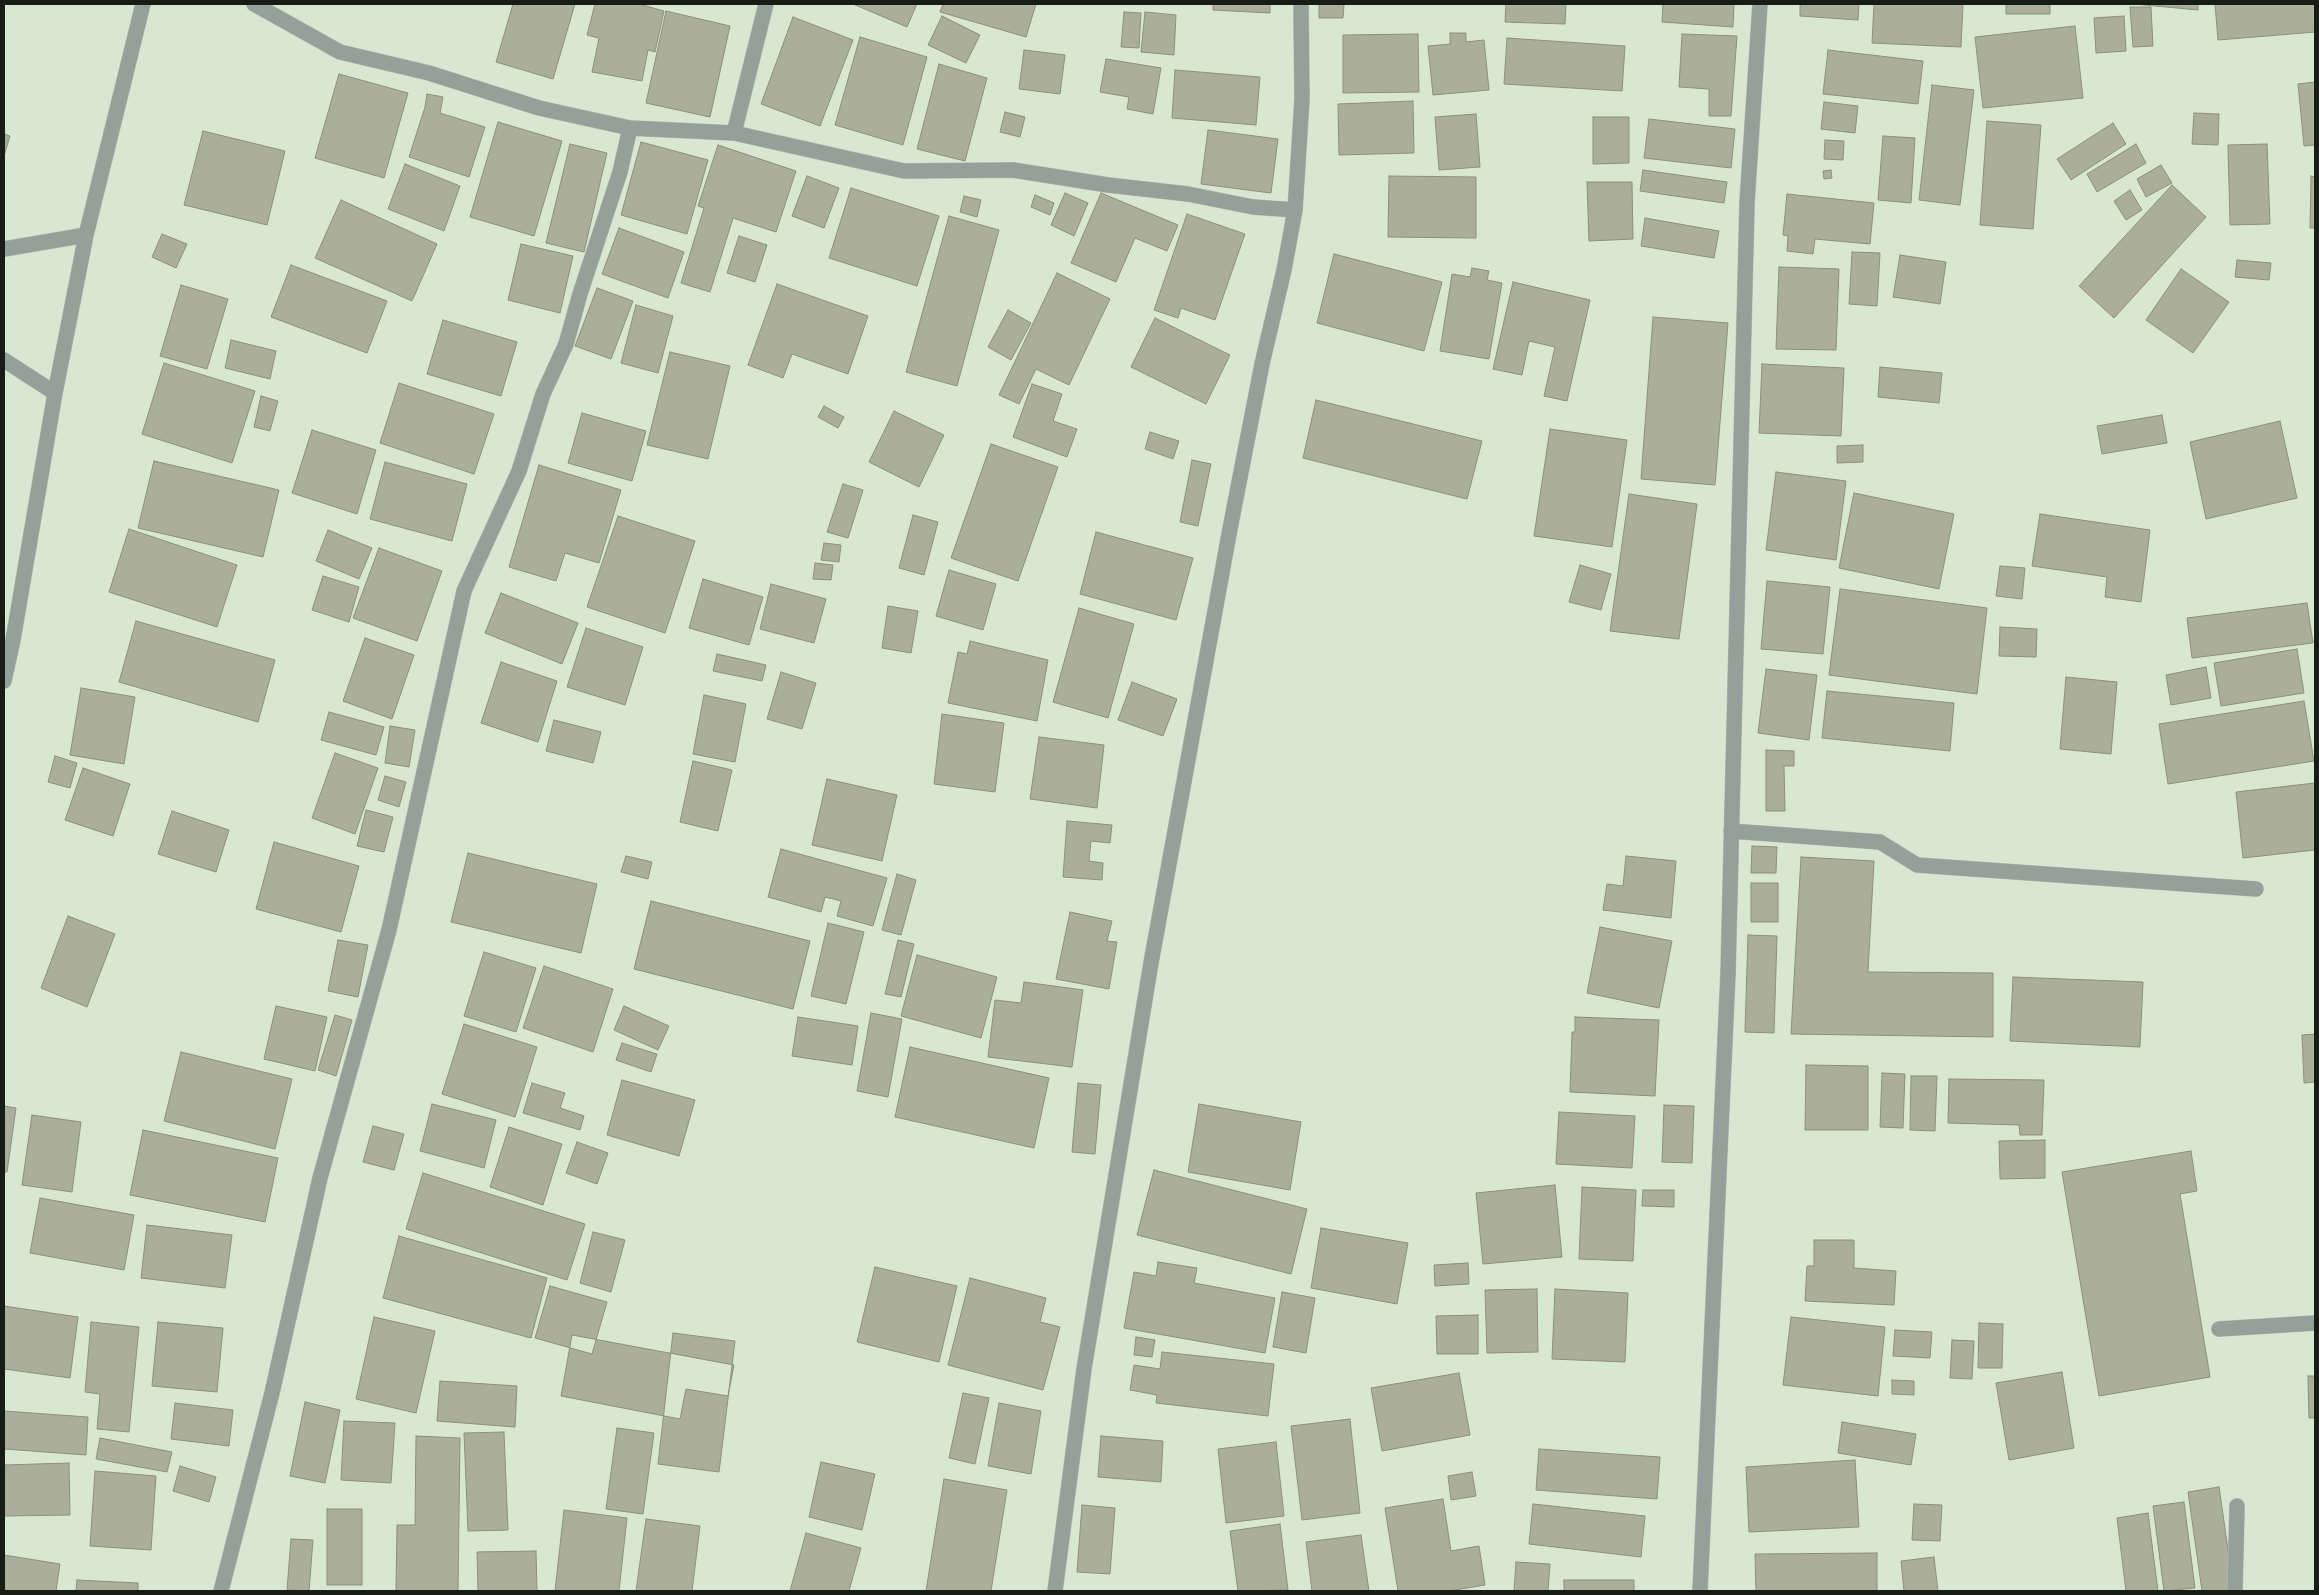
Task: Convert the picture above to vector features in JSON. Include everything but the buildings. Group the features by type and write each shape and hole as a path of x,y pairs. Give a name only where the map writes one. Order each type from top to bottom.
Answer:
{"street":[{"path":"4,681 13,640 55,393 86,235 143,4"},
{"path":"254,4 340,52 429,73 539,108 630,128 734,133 904,171 1013,170 1108,185 1188,194 1253,207 1295,210"},
{"path":"734,133 766,4"},
{"path":"1055,1591 1084,1369 1152,963 1229,534 1262,364 1284,270 1295,210 1302,99 1301,4"},
{"path":"1700,1591 1728,974 1746,204 1760,4"},
{"path":"220,1591 272,1393 320,1178 389,930 464,592 520,471 543,394 566,344 580,294 620,172 630,128"},
{"path":"4,249 86,235"},
{"path":"4,360 55,393"},
{"path":"1732,831 1880,842 1917,865 2256,890"},
{"path":"2219,1329 2315,1322"},
{"path":"2235,1591 2237,1506"}]}
